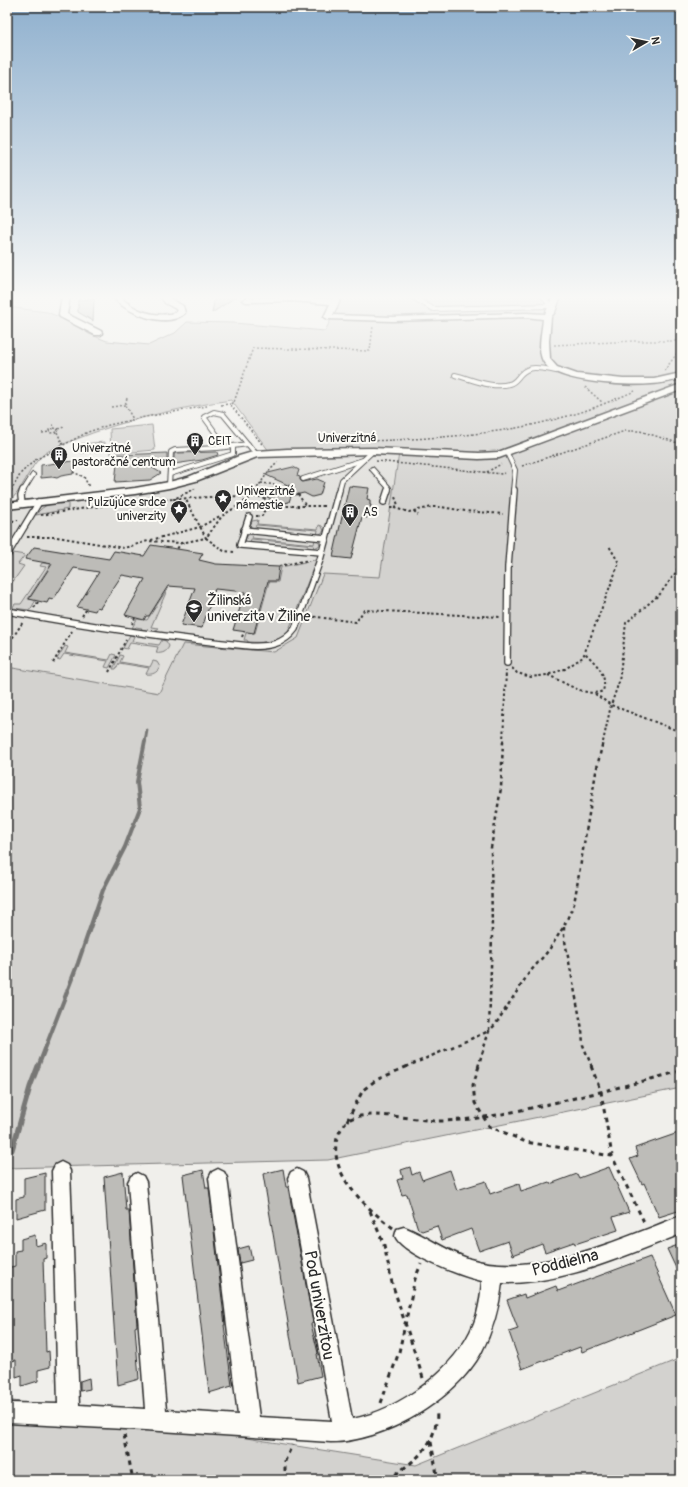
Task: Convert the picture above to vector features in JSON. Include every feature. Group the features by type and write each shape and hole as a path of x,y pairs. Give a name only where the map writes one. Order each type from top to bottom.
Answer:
{"street":[{"path":"550,365 556,371 585,378 646,382 681,376"},
{"name":"Univerzitná","path":"7,506 169,485 198,477 242,458 256,454 272,456 372,446 479,456 508,456 681,387"},
{"path":"61,1171 68,1415"},
{"path":"218,1178 250,1427"},
{"name":"Pod univerzitou","path":"297,1178 344,1432"},
{"path":"137,1182 156,1420"},
{"name":"Poddielna","path":"404,1236 427,1250 465,1266 493,1273 534,1272 580,1262 681,1225"},
{"path":"7,1413 68,1415 344,1432 367,1427 402,1411 429,1394 453,1374 470,1352 482,1329 490,1301 493,1273"}],"lane":[{"path":"455,375 490,384 504,385 516,381 525,370 542,369 556,371"},
{"path":"225,446 204,417 208,414 220,412 224,414 256,454"},
{"path":"169,485 171,452 175,450 218,448 248,444"},
{"path":"170,474 233,454 232,446"},
{"path":"7,611 76,624 130,632 261,646 276,645 288,638 295,629 322,552 342,480 364,460 372,446"},
{"path":"507,663 508,567 515,470 508,456"},
{"path":"303,479 364,460"},
{"path":"372,469 389,488 384,502"},
{"path":"22,504 20,497 21,490 33,475"},
{"path":"7,555 39,502"},
{"path":"249,517 240,545 322,552"},
{"path":"244,530 326,538"}],"path":[{"path":"215,405 230,404 234,402 247,365"},
{"path":"372,446 496,431 537,424 574,414 650,385 667,365"},
{"path":"566,374 582,384 603,403"},
{"path":"127,398 125,405 133,419"},
{"path":"230,404 272,456 281,459"},
{"path":"111,407 125,405"},
{"path":"10,492 21,473 35,460 88,432 133,419 207,406"},
{"path":"53,424 54,428"},
{"path":"49,432 50,429 64,427"},
{"path":"58,429 57,432 63,445"},
{"path":"379,462 502,474 535,461 625,431 640,431 681,444"},
{"path":"42,433 57,432"},
{"path":"486,472 508,456"},
{"path":"18,537 56,537 124,548 200,527 222,516 250,498 269,471"},
{"path":"73,472 84,477 89,489 88,496"},
{"path":"261,483 277,485"},
{"path":"174,499 198,488"},
{"path":"183,494 206,538"},
{"path":"298,494 305,505"},
{"path":"7,522 113,504 184,498 228,496 250,498 261,497 278,506"},
{"path":"249,517 262,516 264,512 278,506 323,506"},
{"path":"394,508 409,512 432,507 441,507 472,512 511,514"},
{"path":"414,511 418,515"},
{"path":"148,541 181,543 206,538 222,516"},
{"path":"42,537 46,533"},
{"path":"177,549 181,543"},
{"path":"507,663 517,672 531,677 547,675 565,669 583,657 619,563 609,546"},
{"path":"404,1236 370,1210 355,1194 345,1179 337,1161 335,1147 338,1133 347,1121 363,1090 376,1080 489,1031 496,1025 529,973 549,950 564,926 574,904 596,772 611,705 619,682 626,624 660,594 677,571 679,552 681,551"},
{"path":"279,566 314,560"},
{"path":"53,662 86,610"},
{"path":"300,615 356,622 364,610 507,618"},
{"path":"109,672 130,632"},
{"path":"585,653 603,672 605,686 603,691 595,694"},
{"path":"507,663 501,788 491,848 492,936 489,1031 473,1085 475,1103 489,1126 526,1142 612,1156"},
{"path":"547,675 578,689 595,694 611,705 681,732"},
{"path":"564,926 564,936 582,1029 583,1045 602,1092 612,1156 645,1225"},
{"path":"347,1121 361,1116 436,1121 484,1118 602,1092 681,1071"},
{"path":"370,1210 384,1245 392,1283 423,1379"},
{"path":"380,1404 398,1352 415,1279 423,1260"},
{"path":"388,1480 419,1458 431,1440 437,1413 434,1404"},
{"path":"121,1418 133,1480"},
{"path":"431,1440 438,1480"},
{"path":"285,1480 285,1461 292,1443"}],"shaded area":[{"path":"7,365 681,365 681,1088 328,1160 7,1168 7,667 159,693 183,644 274,652 298,638 323,574 380,577 399,453 269,451 231,400 171,411 112,426 54,448 38,459 17,493 7,502"},
{"path":"152,425 155,450 111,454 110,429"},
{"path":"546,440 150,769 7,684 7,508 78,500 79,503 89,499 155,490 255,457 365,452 418,457"},
{"path":"105,442 104,451 81,453 81,444"},
{"path":"68,502 68,509 36,515 46,506 54,503"},
{"path":"258,520 257,524 318,529 319,525 322,526 324,531 317,535 318,530 256,525 254,529 250,526 252,521"},
{"path":"249,534 253,534 252,538 314,544 315,539 319,541 320,545 313,549 314,545 251,539 250,543 245,539"},
{"path":"13,553 25,555 18,564 24,566 7,590 7,563"},
{"path":"314,560 316,561 288,632 284,636 270,642 248,642 247,640 244,640 246,633 255,633 269,582 278,582 281,567"},
{"path":"42,563 51,564 28,599 36,600 30,610 12,608 15,604 21,604 46,567 40,566"},
{"path":"168,588 151,627 159,628 153,631 136,627 132,628 137,619 147,620"},
{"path":"130,635 134,636 132,641 159,645 162,640 166,641 169,646 166,651 160,653 156,653 158,647 130,643 127,649 123,648"},
{"path":"65,646 68,647 65,653 109,660 112,654 116,655 109,668 105,667 108,661 64,654 60,660 57,659"},
{"path":"120,655 123,656 120,662 150,667 153,661 157,662 160,667 156,672 150,674 146,674 149,668 119,663 116,669 113,669"},
{"path":"681,1358 681,1480 7,1480 7,1400 416,1465"}],"building":[{"name":"CEIT","path":"217,452 218,455 202,460 174,464 174,454 176,453"},
{"path":"167,453 167,465 151,467 161,473 150,480 115,482 118,455"},
{"name":"Univerzitné pastoračné centrum","path":"74,461 73,474 57,478 41,478 41,465"},
{"path":"293,467 299,470 297,476 300,477 302,482 317,479 324,482 320,495 312,497 304,493 291,496 289,502 281,504 257,492 290,486 264,474"},
{"name":"AS","path":"349,486 369,488 367,499 370,500 371,505 367,518 362,517 351,559 333,557"},
{"path":"151,545 203,553 199,560 216,564 279,567 277,581 268,581 254,633 233,630 245,592 215,589 202,628 181,625 195,588 168,586 149,616 146,616 144,620 125,615 145,579 122,575 100,608 97,607 95,611 77,607 99,572 74,568 53,600 49,599 47,603 29,599 52,564 25,559 34,547 109,559 114,551 144,556"},
{"path":"681,1132 681,1210 659,1217 644,1183 642,1184 630,1159 638,1156 635,1148"},
{"path":"410,1167 412,1175 419,1172 422,1180 450,1170 457,1190 486,1181 490,1194 519,1184 521,1191 549,1182 550,1184 577,1174 579,1178 609,1167 629,1212 613,1217 618,1230 575,1244 574,1242 545,1252 542,1244 513,1255 508,1241 479,1251 471,1229 442,1240 437,1226 422,1231 418,1229 407,1194 402,1195 397,1180 403,1178 401,1170"},
{"path":"283,1169 286,1187 288,1187 313,1323 311,1324 318,1353 321,1376 298,1382 263,1174"},
{"path":"203,1170 206,1188 209,1188 232,1386 209,1393 183,1175"},
{"path":"123,1172 126,1210 129,1210 139,1379 118,1385 104,1177"},
{"path":"45,1173 45,1210 16,1218 16,1199 24,1197 24,1178"},
{"path":"35,1235 36,1246 46,1243 46,1258 43,1259 46,1352 49,1351 50,1367 38,1370 38,1381 22,1386 22,1375 16,1377 16,1360 7,1362 7,1268 15,1266 15,1251 21,1250 21,1239"},
{"path":"681,1244 681,1279 667,1249"},
{"path":"249,1246 252,1260 240,1263 238,1249"},
{"path":"650,1257 676,1315 582,1352 580,1347 522,1369 509,1332 518,1329 507,1300 524,1294 525,1298 556,1286 558,1291"},
{"path":"89,1378 90,1389 80,1391 80,1381"}],"waterway":[{"path":"145,742 147,730"},
{"path":"38,1067 78,963 103,890 125,847 140,808 137,782 145,741"},
{"path":"12,1150 30,1087 38,1066"}],"place":[{"name":"CEIT","path":"195,456"},
{"name":"Univerzitné pastoračné centrum","path":"59,470"},
{"name":"Univerzitné námestie","path":"223,513"},
{"name":"Pulzujúce srdce univerzity","path":"179,524"},
{"name":"AS","path":"350,527"},
{"name":"Žilinská univerzita v Žiline","path":"194,623"}]}
